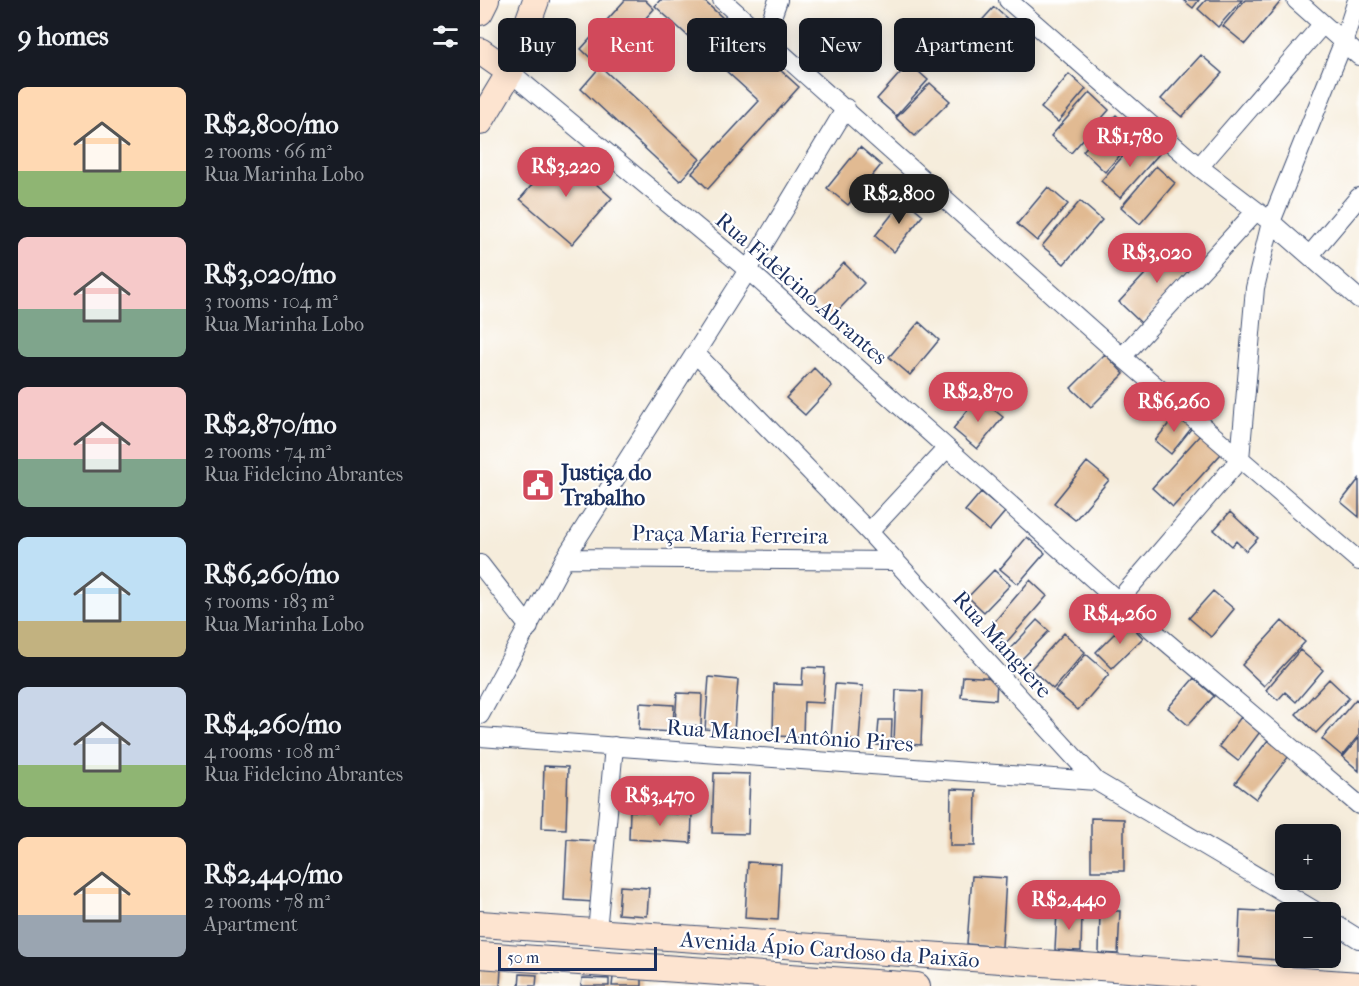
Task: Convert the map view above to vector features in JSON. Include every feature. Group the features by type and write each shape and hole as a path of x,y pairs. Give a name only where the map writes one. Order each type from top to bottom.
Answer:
{"main road":[{"path":"480,12 486,0"},
{"path":"530,18 536,0"},
{"path":"480,51 498,64"},
{"path":"480,122 510,72"},
{"name":"Avenida Ápio Cardoso da Paixão","path":"480,924 784,945 1060,975 1359,985"},
{"path":"677,970 679,938"},
{"name":"Avenida Ápio Cardoso da Paixão","path":"480,955 677,970 782,981 917,986"}],"street":[{"path":"722,0 744,18"},
{"path":"772,18 778,0"},
{"path":"1008,0 1199,167 1270,222 1359,299"},
{"path":"1296,0 1359,56"},
{"path":"1118,601 1240,459 1255,288 1270,222 1343,43 1357,0"},
{"path":"1199,167 1322,25"},
{"path":"787,56 1122,357 1359,561"},
{"name":"Rua Fidelcino Abrantes","path":"510,72 748,270 1118,601 1359,805"},
{"path":"480,715 565,558 696,354 846,108"},
{"path":"1310,255 1359,197"},
{"path":"1122,357 1255,212"},
{"name":"Rua Mangiere","path":"696,354 869,532 1096,781 1300,902"},
{"path":"869,532 947,448"},
{"name":"Praça Maria Ferreira","path":"565,558 895,561"},
{"path":"480,564 529,627"},
{"name":"Rua Manoel Antônio Pires","path":"480,736 1096,781"},
{"path":"597,932 614,746"},
{"path":"1341,928 1359,939"},
{"path":"782,981 784,945"}],"building":[{"path":"625,0 645,0 654,9 646,18 609,18"},
{"path":"660,0 703,0 723,18 687,18 687,35 675,24 675,18 668,18 655,6"},
{"path":"1183,0 1199,0 1193,8"},
{"path":"1206,0 1242,0 1218,27 1198,9"},
{"path":"1245,0 1282,0 1245,44 1223,26"},
{"path":"994,7 1006,18 984,18"},
{"path":"588,41 588,56 581,49"},
{"path":"1201,55 1222,73 1182,117 1161,99"},
{"path":"596,72 606,72 700,159 680,181 581,89"},
{"path":"727,72 782,72 799,87 708,189 692,173 759,101"},
{"path":"901,72 919,72 928,80 896,116 877,99"},
{"path":"1069,74 1086,89 1058,122 1041,108"},
{"path":"930,83 950,101 915,136 896,118"},
{"path":"1090,92 1109,110 1071,153 1051,136"},
{"path":"1116,115 1138,135 1105,172 1083,151"},
{"path":"1140,137 1159,154 1120,198 1101,181"},
{"path":"860,147 881,165 848,205 827,188"},
{"path":"560,152 612,198 572,244 520,199"},
{"path":"1156,166 1175,183 1140,224 1121,207"},
{"path":"1048,187 1068,204 1037,241 1017,224"},
{"path":"904,199 923,215 894,252 875,236"},
{"path":"1080,201 1102,220 1064,264 1042,246"},
{"path":"1173,244 1196,266 1141,323 1119,302"},
{"path":"844,263 864,283 831,318 810,298"},
{"path":"919,322 939,340 910,375 889,357"},
{"path":"1105,354 1124,374 1091,407 1071,388"},
{"path":"814,368 832,386 805,415 786,398"},
{"path":"978,397 1003,417 977,449 953,429"},
{"path":"1178,412 1194,425 1171,454 1155,441"},
{"path":"1200,435 1221,454 1173,507 1152,488"},
{"path":"1087,462 1109,480 1075,520 1054,503"},
{"path":"1359,479 1359,517 1341,502"},
{"path":"981,492 1005,512 989,531 965,511"},
{"path":"1230,512 1258,538 1246,551 1236,541 1232,546 1214,530"},
{"path":"1027,537 1045,553 1018,584 1000,569"},
{"path":"994,570 1010,585 984,612 968,597"},
{"path":"1030,580 1047,596 1006,643 989,628"},
{"path":"1213,591 1234,609 1211,637 1189,618"},
{"path":"1037,620 1049,631 1020,661 1009,650"},
{"path":"1127,621 1143,638 1112,668 1096,652"},
{"path":"1282,621 1305,642 1264,686 1242,665"},
{"path":"1064,633 1085,652 1053,689 1031,669"},
{"path":"1300,650 1323,670 1296,702 1285,692 1278,700 1266,690"},
{"path":"1086,654 1109,674 1078,710 1055,691"},
{"path":"803,667 825,668 823,703 804,702 803,737 773,736 774,684 802,685"},
{"path":"963,676 997,678 996,700 961,697"},
{"path":"709,677 738,680 734,732 705,729"},
{"path":"1194,678 1214,696 1188,725 1168,708"},
{"path":"1329,679 1349,698 1316,733 1296,714"},
{"path":"835,684 863,686 859,741 831,738"},
{"path":"896,690 923,691 921,745 894,743"},
{"path":"677,693 702,694 701,726 675,724"},
{"path":"1356,699 1359,702 1359,735 1342,756 1322,739"},
{"path":"640,703 674,705 673,732 639,730"},
{"path":"1241,717 1260,732 1238,761 1219,746"},
{"path":"879,720 892,720 891,746 877,745"},
{"path":"1359,738 1359,771 1343,757"},
{"path":"1268,740 1289,756 1256,799 1235,783"},
{"path":"544,766 568,767 566,829 542,828"},
{"path":"714,773 750,774 748,834 712,833"},
{"path":"951,789 976,790 975,846 950,846"},
{"path":"630,811 692,815 691,843 629,839"},
{"path":"1091,818 1124,819 1124,871 1091,871"},
{"path":"567,839 597,841 594,902 564,900"},
{"path":"748,862 781,864 778,920 745,918"},
{"path":"972,876 1006,878 1002,947 967,944"},
{"path":"620,886 649,888 647,916 618,914"},
{"path":"1240,910 1275,912 1275,960 1238,957"},
{"path":"1057,911 1082,913 1081,951 1055,950"},
{"path":"1100,911 1120,911 1118,954 1099,953"},
{"path":"480,968 501,969 500,986 480,986"},
{"path":"520,974 537,975 536,986 519,986"},
{"path":"613,977 642,979 642,986 612,986"},
{"path":"582,978 609,979 609,986 581,986"}],"place":[{"name":"Justiça do Trabalho","path":"538,485"}]}
